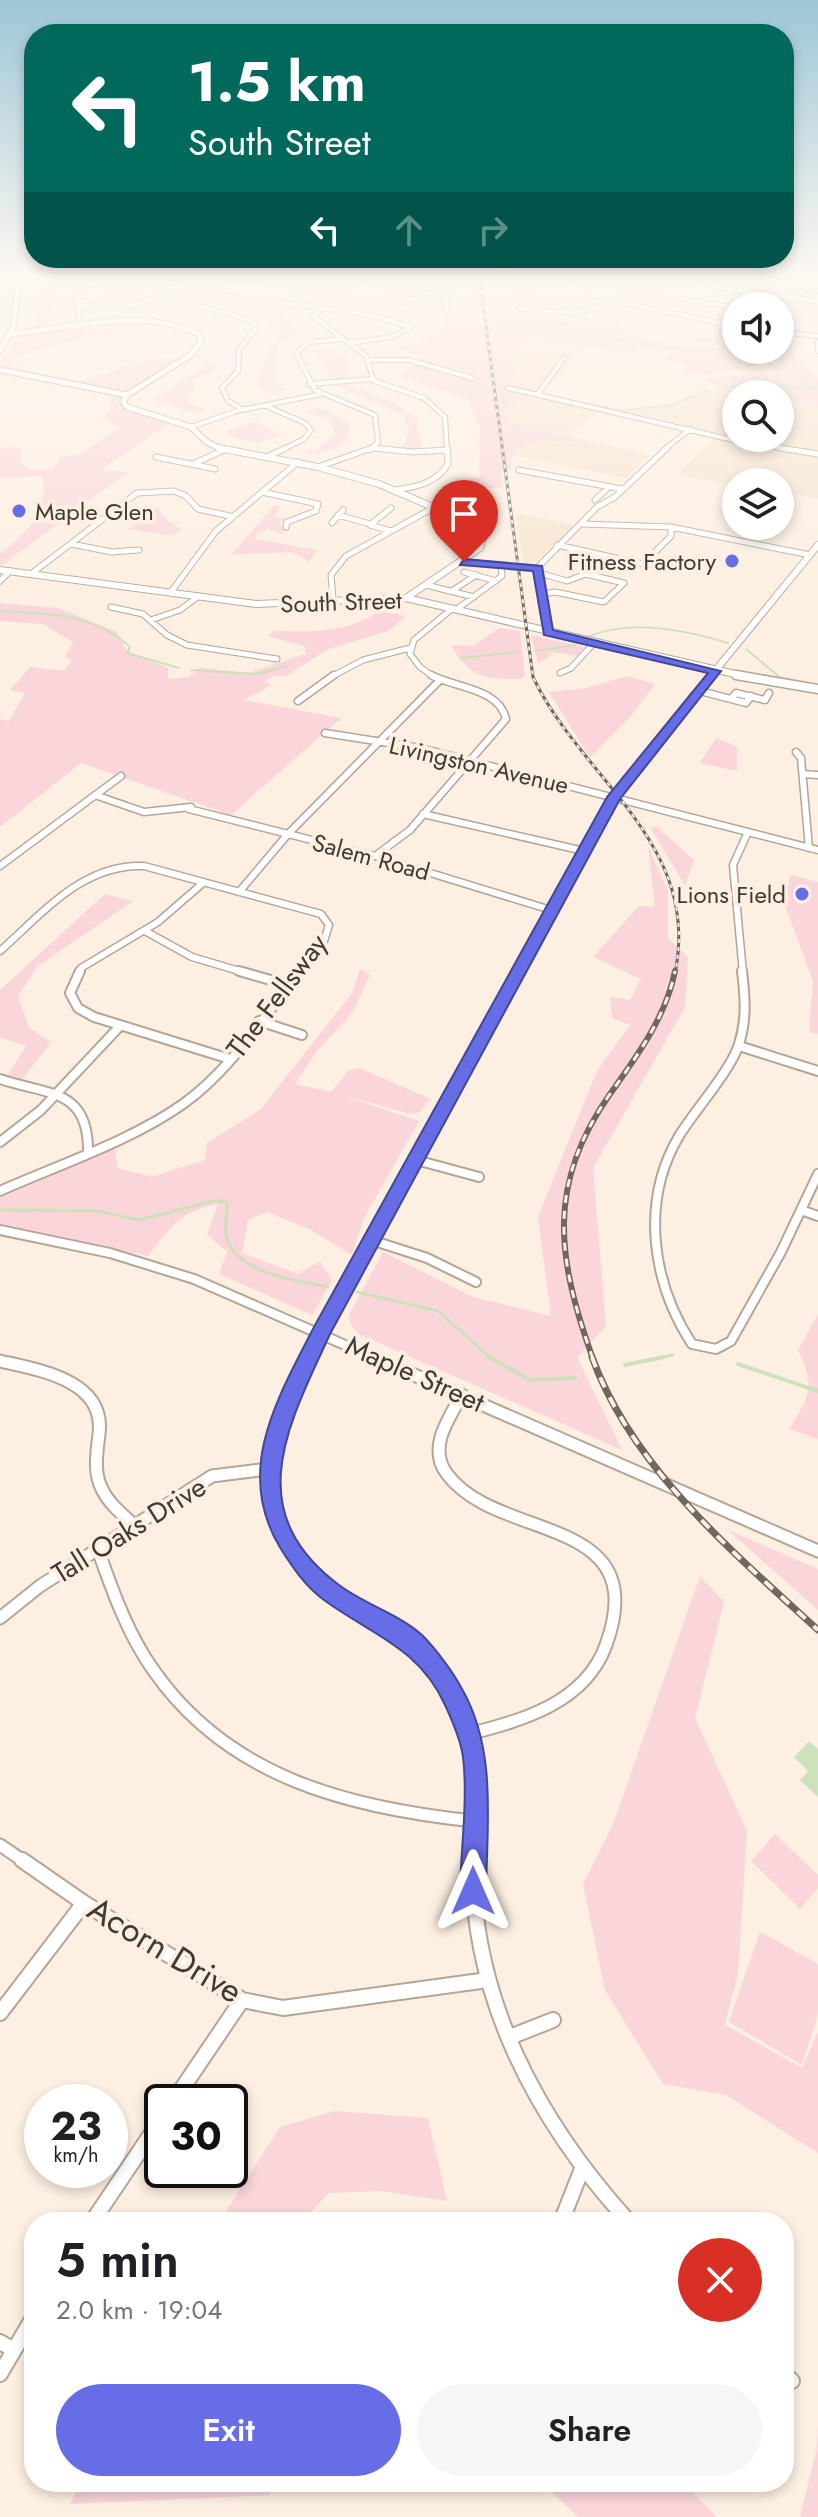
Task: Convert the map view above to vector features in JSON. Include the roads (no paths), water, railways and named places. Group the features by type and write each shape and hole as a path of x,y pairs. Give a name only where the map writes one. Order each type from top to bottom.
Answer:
{"street":[{"path":"109,391 127,395"},
{"path":"133,391 123,402 129,408 191,427 207,442 224,450 298,462 395,490 475,525 483,538 477,551 406,598"},
{"path":"224,391 228,401 244,410"},
{"path":"318,391 375,415 378,421 374,448"},
{"path":"395,490 439,476 448,464 446,421 440,409 424,398 406,391"},
{"path":"525,391 818,454"},
{"path":"191,427 244,410 321,394"},
{"path":"266,405 305,423 311,430 304,439 267,457"},
{"path":"548,632 540,577 557,545 646,464 690,429"},
{"path":"318,467 374,448 413,452 448,450"},
{"path":"195,464 224,450"},
{"path":"156,457 215,469"},
{"path":"171,592 230,516 298,462"},
{"path":"519,470 542,474 545,481 567,479 622,489"},
{"path":"595,500 609,487"},
{"path":"31,574 112,514 129,496 146,491 180,493 198,509 230,516"},
{"path":"262,492 318,504 316,511 287,522 286,527"},
{"path":"455,514 480,497"},
{"path":"370,524 391,508"},
{"path":"333,600 329,582 339,562 433,508"},
{"path":"332,523 341,513 391,531"},
{"path":"582,524 671,527 810,555"},
{"path":"557,545 643,564 671,536 671,527"},
{"path":"71,544 112,552 139,550"},
{"path":"620,2212 582,2169 544,2108 510,2037 488,1980 474,1911 473,1821 477,1786 469,1734 446,1683 413,1642 330,1592 304,1566 277,1521 271,1504 268,1469 279,1425 321,1333 614,797 818,545"},
{"path":"464,562 501,566 540,577 570,581 584,574 624,583 604,602 555,592 543,594"},
{"path":"375,856 403,836 503,724 506,711 488,695 438,682 414,664 410,648 414,640 503,575 501,566"},
{"name":"South Street","path":"0,570 267,604 406,598 715,671 818,689"},
{"path":"0,581 10,571"},
{"path":"464,572 496,581"},
{"path":"452,591 476,575"},
{"path":"540,577 555,592"},
{"path":"426,585 474,597"},
{"path":"151,620 180,610 199,596"},
{"path":"111,607 151,620 167,635 187,645 277,659"},
{"path":"560,673 571,668 594,643"},
{"path":"298,701 346,664 372,655 410,648"},
{"path":"239,892 288,834 438,682"},
{"path":"700,691 746,703 751,696 765,700 769,693"},
{"name":"Livingston Avenue","path":"325,733 468,760 818,850"},
{"path":"796,752 801,758 809,848"},
{"path":"803,774 818,775"},
{"path":"0,866 121,776"},
{"name":"Salem Road","path":"95,795 144,812 191,807 375,856 551,910"},
{"path":"423,814 584,851"},
{"path":"748,832 733,865 746,1010 739,1046 671,1153 656,1204 655,1234 663,1289 684,1336 700,1348 716,1349 727,1345 818,1174"},
{"name":"The Fellsway","path":"0,951 88,878 108,866 136,864 326,916 329,925 327,936 230,1059 185,1103 155,1121 0,1191"},
{"path":"203,883 145,931 90,961 76,975 70,987 71,999 78,1008 120,1026 230,1059"},
{"path":"145,931 202,960 288,985"},
{"path":"259,1021 302,1035"},
{"path":"0,1142 57,1094 120,1026"},
{"path":"739,1046 818,1071"},
{"path":"0,1079 57,1094 73,1102 85,1115 90,1130 88,1150"},
{"path":"416,1160 479,1177"},
{"path":"801,1210 818,1216"},
{"name":"Maple Street","path":"0,1230 150,1265 321,1333 818,1551"},
{"path":"371,1240 427,1258 476,1282"},
{"path":"0,1361 47,1373 82,1391 93,1401 100,1419 94,1455 97,1481 110,1504 135,1526"},
{"path":"462,1395 438,1442 440,1462 450,1479 472,1496 578,1540 605,1566 616,1599 606,1645 593,1670 574,1691 537,1715 469,1734"},
{"name":"Tall Oaks Drive","path":"0,1618 40,1586 212,1476 268,1469"},
{"path":"98,1550 117,1609 133,1640 178,1706 201,1728 274,1777 305,1789 381,1811 473,1821"},
{"name":"Acorn Drive","path":"0,1845 84,1903 242,2000 283,2008 488,1980"},
{"path":"0,2013 84,1903"},
{"path":"185,2084 242,2000"},
{"path":"510,2037 553,2020"},
{"path":"99,2212 144,2145"},
{"path":"565,2212 582,2169"},
{"path":"0,2374 7,2346 24,2327"}],"waterway":[{"path":"625,410 672,405 704,391"},
{"path":"0,611 69,617 86,622 116,636 130,647 127,653 179,668"},
{"path":"590,636 641,627 695,634 728,643"},
{"path":"536,651 576,645"},
{"path":"746,649 782,679"},
{"path":"462,658 517,652"},
{"path":"191,670 258,674 287,666"},
{"path":"0,1210 98,1211 139,1220 217,1200 227,1203 226,1235 231,1248 241,1258 268,1273 328,1287"},
{"path":"357,1292 438,1311 491,1358"},
{"path":"664,1357 673,1355"},
{"path":"625,1365 664,1357"},
{"path":"655,1359 664,1357"},
{"path":"491,1358 530,1380 575,1378"},
{"path":"738,1364 818,1391"}],"railway":[{"path":"495,391 533,677 554,714 632,814 655,849 671,886 679,927 675,973"},
{"path":"593,1359 571,1288 564,1223 567,1191 575,1160 589,1127 649,1036 665,1004 675,971"},
{"path":"592,1357 632,1436 659,1472 720,1539 818,1630"}],"place":[{"name":"Maple Glen","path":"19,511"},
{"name":"Fitness Factory","path":"732,561"},
{"name":"Lions Field","path":"802,894"}]}
